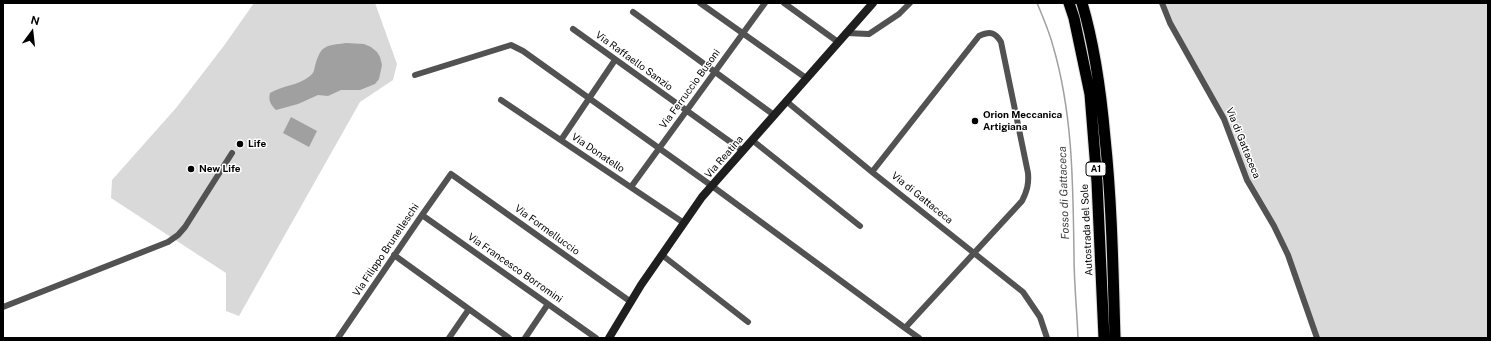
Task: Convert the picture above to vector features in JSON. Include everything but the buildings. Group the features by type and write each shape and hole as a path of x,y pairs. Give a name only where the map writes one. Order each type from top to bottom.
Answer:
{"highway":[{"name":"Autostrada del Sole","path":"1069,3 1074,18 1090,94 1097,182 1104,338"},
{"name":"A1","path":"1082,3 1101,91 1110,182 1116,338"}],"street":[{"path":"700,3 806,78"},
{"name":"Via Ferruccio Busoni","path":"631,187 765,3"},
{"path":"784,3 838,42"},
{"path":"846,33 869,34 899,14 910,3"},
{"name":"Via di Gattaceca","path":"1162,3 1170,23 1224,119 1247,180 1274,226 1288,255 1317,338"},
{"name":"Via Reatina","path":"609,338 662,255 702,197 870,4"},
{"path":"633,12 774,115"},
{"name":"Via Raffaello Sanzio","path":"573,29 743,151"},
{"path":"872,172 979,36 985,33 992,33 997,36 1001,42 1029,181 1026,193 1022,201 905,328"},
{"path":"415,75 511,45 523,51 712,186 919,338"},
{"path":"561,140 615,60"},
{"name":"Via Donatello","path":"501,100 684,223"},
{"name":"Via di Gattaceca","path":"786,101 872,172 1023,292 1040,317 1047,338"},
{"path":"752,140 860,226"},
{"path":"3,307 168,242 178,235 185,227 232,153"},
{"name":"Via Filippo Brunelleschi","path":"338,338 394,255 452,174"},
{"name":"Via Formelluccio","path":"452,174 631,302"},
{"name":"Via Francesco Borromini","path":"422,215 596,338"},
{"path":"394,255 509,338"},
{"path":"662,255 748,322"},
{"path":"525,338 548,304"},
{"path":"449,338 469,309"}],"shaded area":[{"name":"Life","path":"254,3 375,3 397,64 393,80 360,102 239,316 226,311 226,273 111,198 112,180 176,108 223,47"},
{"path":"1164,3 1488,3 1488,338 1319,338 1289,254 1243,168 1238,149 1174,28"},
{"path":"346,43 364,44 377,52 382,65 379,79 375,84 360,90 341,90 328,96 318,95 298,104 276,110 271,105 269,96 270,93 280,88 295,84 313,73 317,59 325,47"},
{"path":"291,117 317,131 309,147 283,133"}],"waterway":[{"name":"Fosso di Gattaceca","path":"1037,3 1048,29 1060,72 1065,98 1071,150 1074,276 1078,338"}],"place":[{"name":"Orion Meccanica Artigiana","path":"975,121"},
{"name":"Life","path":"240,144"},
{"name":"New Life","path":"191,169"}]}
